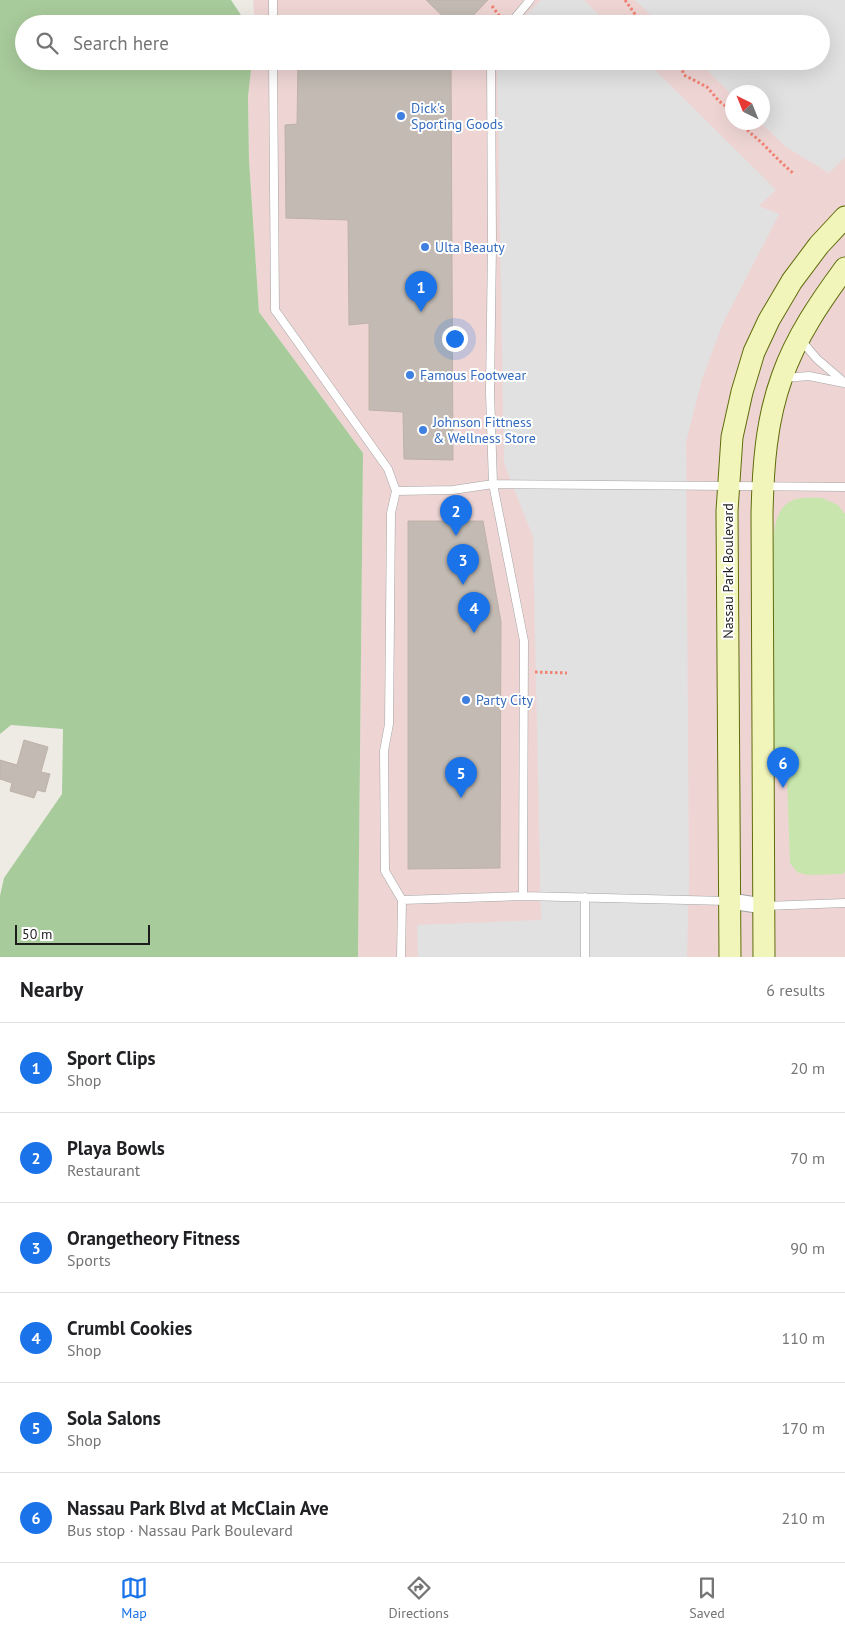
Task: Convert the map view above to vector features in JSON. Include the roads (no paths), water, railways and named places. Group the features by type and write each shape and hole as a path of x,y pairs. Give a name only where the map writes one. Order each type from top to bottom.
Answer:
{"street":[{"name":"Nassau Park Boulevard","path":"730,957 728,486 732,437 736,414 754,352 769,320 792,281 819,245 845,218"},
{"path":"764,957 762,486 766,442 782,378 799,338 813,313 845,268"},
{"path":"730,901 764,906"}],"lane":[{"path":"273,0 273,15"},
{"path":"518,15 530,0"},
{"path":"273,70 276,310 388,469 396,491 391,513 389,724 384,751 385,871 402,900 401,957"},
{"path":"491,70 492,245 490,392 493,484 524,641 522,896"},
{"path":"799,338 817,358 845,383"},
{"path":"782,378 809,376 845,383"},
{"path":"396,491 453,490 493,484 845,487"},
{"path":"402,900 522,896 730,901"},
{"path":"584,957 585,897"},
{"path":"764,906 845,903"}],"place":[{"name":"Dick's Sporting Goods","path":"401,116"},
{"name":"Ulta Beauty","path":"425,247"},
{"name":"Sport Clips","path":"421,312"},
{"name":"Famous Footwear","path":"410,375"},
{"name":"Johnson Fittness & Wellness Store","path":"423,430"},
{"name":"Playa Bowls","path":"456,536"},
{"name":"Orangetheory Fitness","path":"463,585"},
{"name":"Crumbl Cookies","path":"474,633"},
{"name":"Party City","path":"466,700"},
{"name":"Nassau Park Blvd at McClain Ave","path":"783,788"},
{"name":"Sola Salons","path":"461,798"}]}
